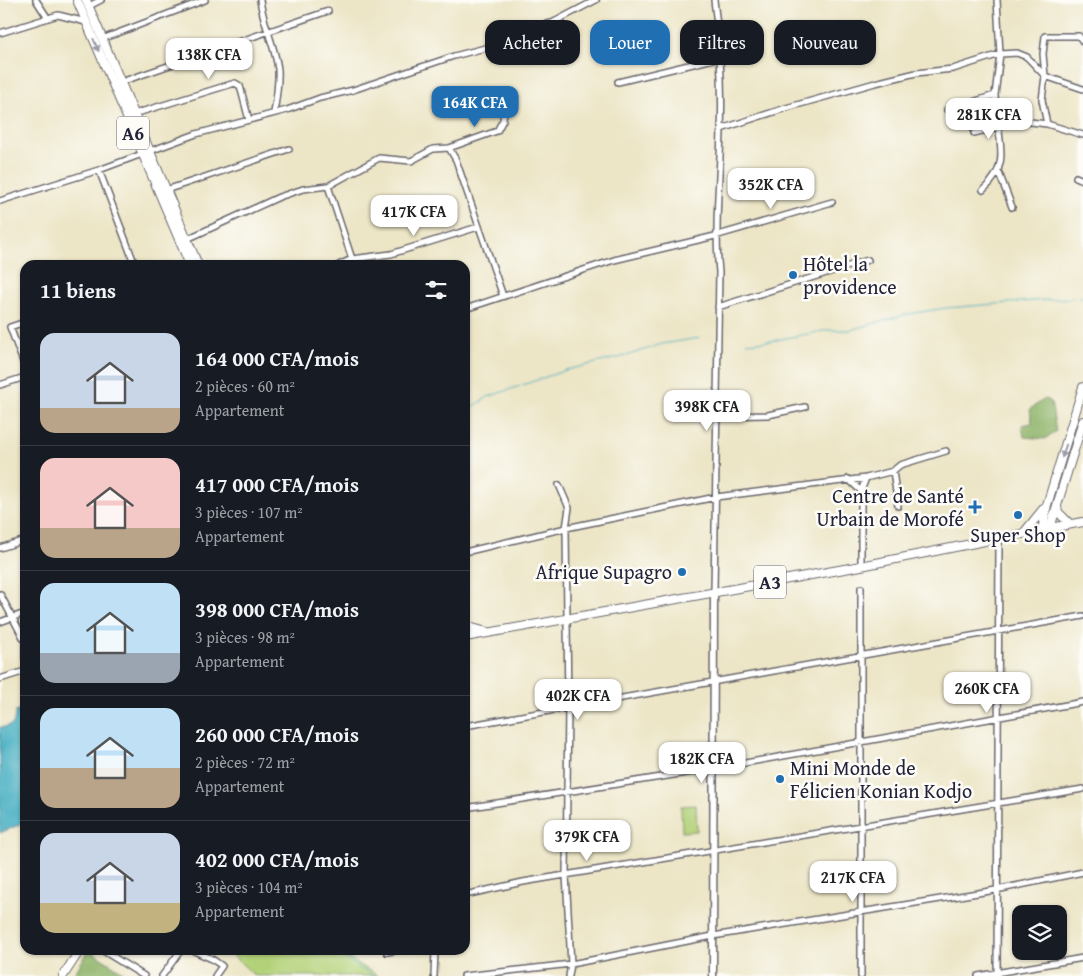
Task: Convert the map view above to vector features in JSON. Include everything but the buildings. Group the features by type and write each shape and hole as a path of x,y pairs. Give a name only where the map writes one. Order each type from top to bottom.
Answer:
{"main road":[{"name":"A6","path":"77,0 146,153 188,260"},
{"name":"A6","path":"87,3 134,114 146,153 166,190 196,260"},
{"path":"1042,530 1047,504 1083,387"},
{"path":"1050,528 1083,421"},
{"path":"1023,534 1047,504"},
{"path":"1057,504 1058,512 1070,524"},
{"name":"A3","path":"470,636 861,566 1083,522"},
{"path":"470,627 489,632"},
{"path":"63,976 77,955"}],"street":[{"path":"36,0 47,17"},
{"path":"87,3 101,0"},
{"path":"102,39 205,0"},
{"path":"260,0 278,68 274,113"},
{"path":"0,201 99,170 196,134 274,113 489,47 509,39 526,28 552,23 596,0"},
{"path":"714,0 717,20"},
{"path":"984,190 999,172 1002,159 995,95 1000,54 997,0"},
{"path":"121,82 328,11"},
{"path":"0,33 47,17 66,15 87,22"},
{"path":"1047,124 1042,100 1045,76 1043,54 1045,36 1079,36 1083,42"},
{"path":"722,129 786,108 875,83 916,73 953,69 1000,54 1017,54 1027,57 1045,76 1083,89"},
{"path":"618,82 689,65"},
{"path":"713,976 712,769 719,272 715,236 722,129 722,65"},
{"path":"134,114 235,83 240,86 249,120"},
{"path":"947,110 995,95"},
{"path":"187,239 279,197 303,190 328,186 379,158 411,162 433,149 449,148 497,131 503,120 504,110"},
{"path":"997,118 1047,124 1083,135"},
{"path":"974,133 998,127"},
{"path":"166,190 289,148"},
{"path":"449,148 456,160 503,296"},
{"path":"99,170 132,260"},
{"path":"999,172 1012,207"},
{"path":"1076,177 1083,180"},
{"path":"328,186 352,260"},
{"path":"470,307 614,260 715,236 832,202"},
{"path":"362,260 391,254 478,227"},
{"path":"718,306 868,260"},
{"path":"20,324 10,327 20,354"},
{"path":"0,385 20,379"},
{"path":"717,416 768,415 805,407"},
{"path":"470,551 566,528 716,497 866,478 893,471 900,465 946,451"},
{"path":"893,471 898,506"},
{"path":"861,566 861,491 866,478"},
{"path":"848,479 861,491"},
{"path":"559,485 569,508 566,528 568,707 566,875 571,964 568,976"},
{"path":"997,974 996,716 999,539"},
{"path":"0,548 20,542"},
{"path":"861,588 861,976"},
{"path":"0,594 20,632"},
{"path":"0,622 20,615"},
{"path":"470,725 1083,616"},
{"path":"0,679 20,673"},
{"path":"470,807 712,769 996,716 1083,702"},
{"path":"470,894 566,875 1083,789"},
{"path":"464,976 571,964 713,936 996,890 1083,872"},
{"path":"110,955 144,976"},
{"path":"162,976 177,955"},
{"path":"204,955 222,966 215,976"},
{"path":"434,976 435,955"},
{"path":"978,976 1083,958"}],"green space":[{"path":"1045,399 1051,402 1056,431 1045,439 1024,437 1022,425 1032,423 1030,409"},
{"path":"696,805 697,831 682,832 681,806"},
{"path":"86,955 97,955 129,976 73,976"},
{"path":"232,955 344,955 378,976 255,976"}],"water":[{"path":"20,710 20,824 0,833 0,727 13,724 16,711"}],"waterway":[{"path":"746,343 771,341 828,330 850,330 908,314 946,308 1083,297"},
{"path":"470,409 488,397 566,370 626,356 662,344 699,338"},
{"path":"340,955 373,976"}],"place":[{"name":"Hôtel la providence","path":"793,275"},
{"name":"Centre de Santé Urbain de Morofé","path":"975,507"},
{"name":"Super Shop","path":"1018,515"},
{"name":"Afrique Supagro","path":"682,572"},
{"name":"Mini Monde de Félicien Konian Kodjo","path":"780,779"}]}
